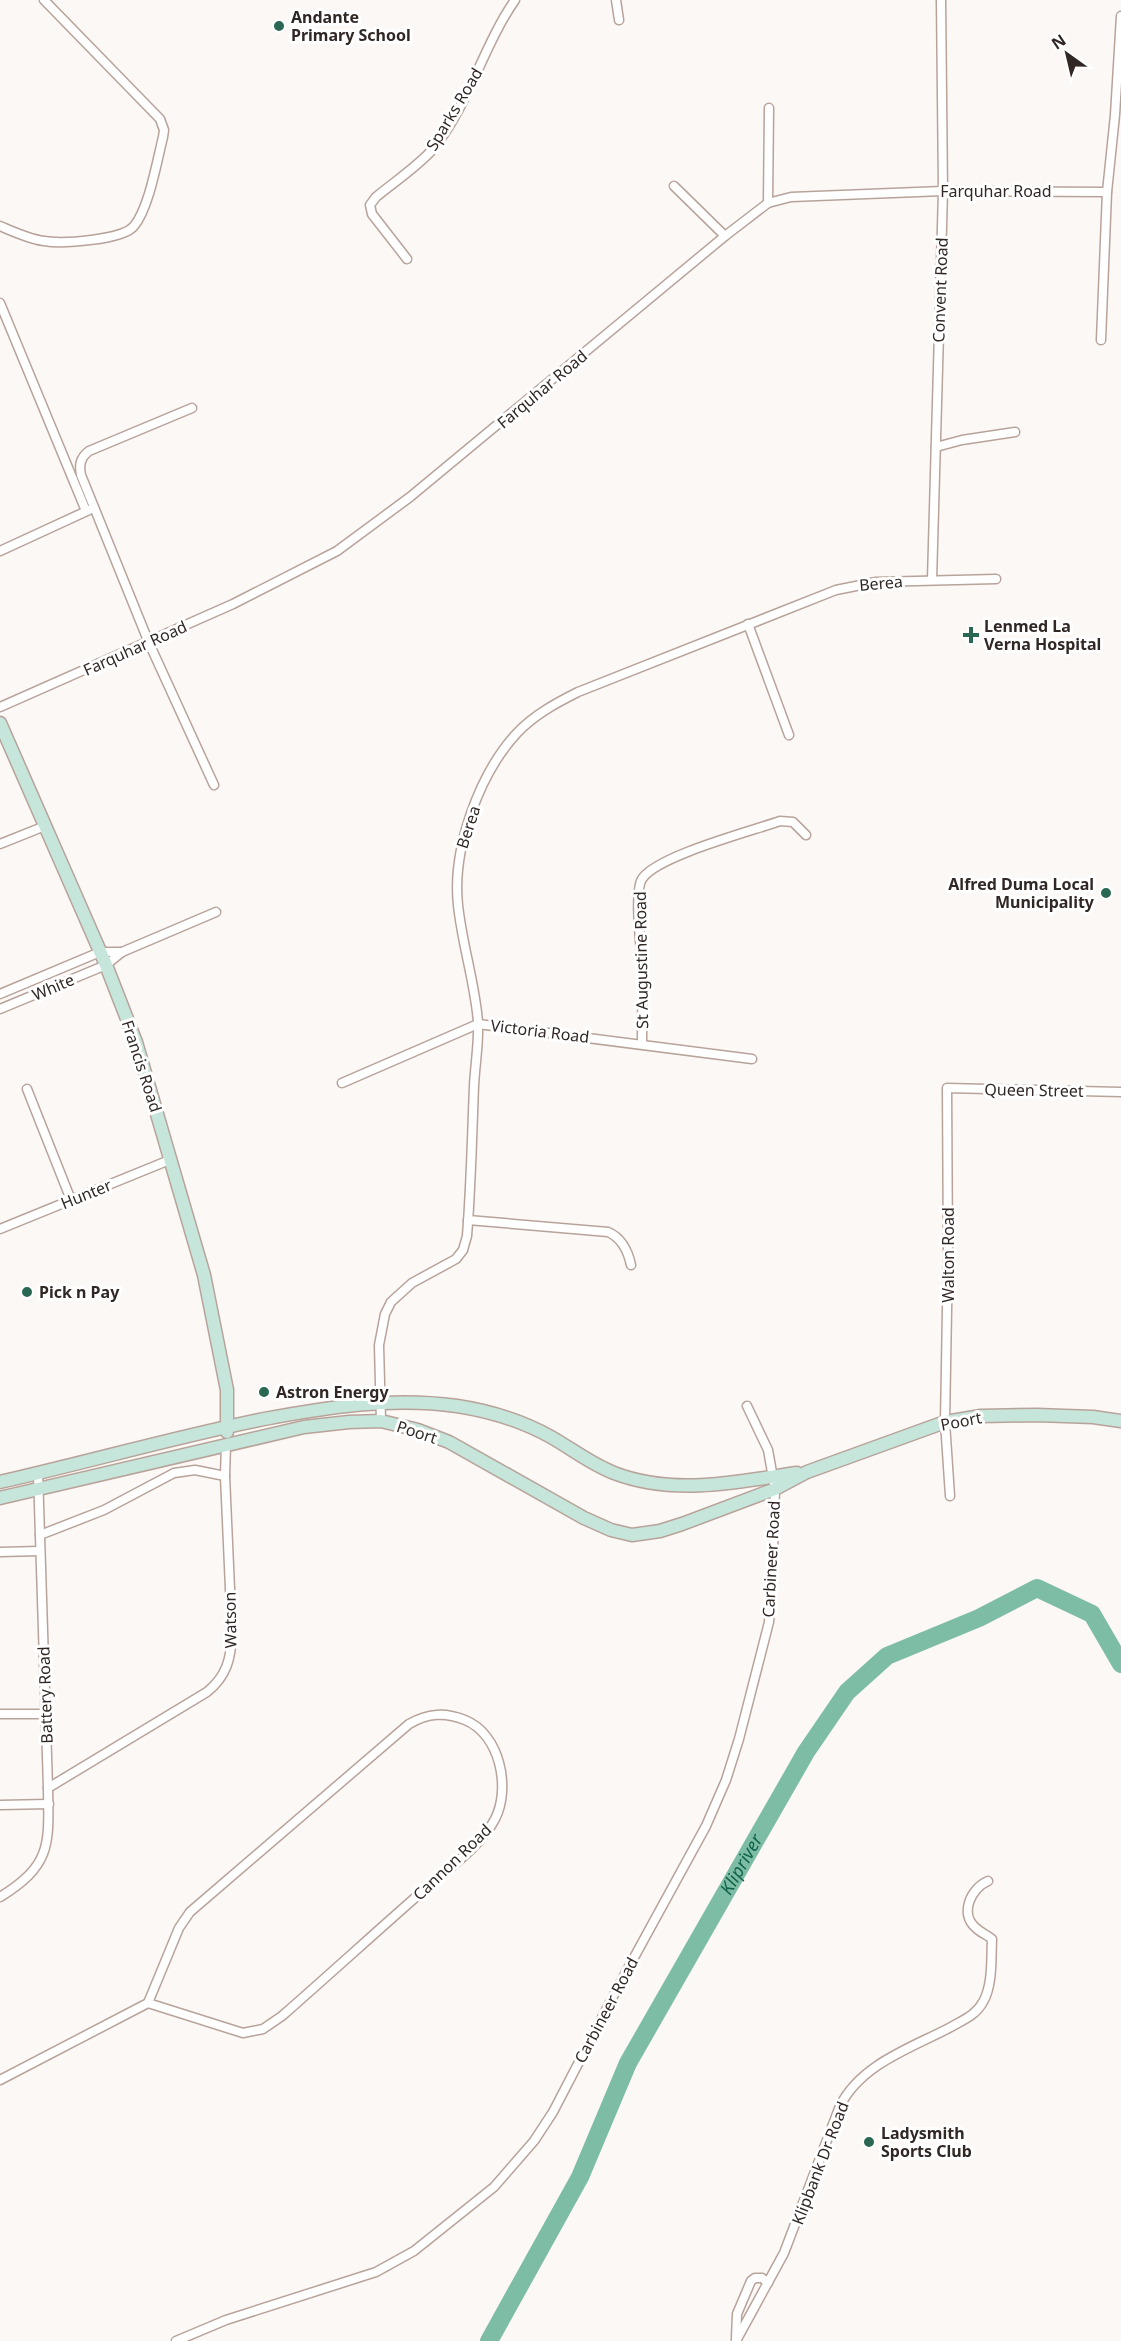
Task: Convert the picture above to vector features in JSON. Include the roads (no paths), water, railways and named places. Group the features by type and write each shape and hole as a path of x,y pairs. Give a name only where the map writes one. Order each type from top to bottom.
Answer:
{"street":[{"path":"0,226 49,242 88,239 127,232 136,224 145,205 163,138 163,124 156,114 44,0"},
{"name":"Sparks Road","path":"407,259 372,214 370,205 376,197 432,150 443,134 514,0"},
{"path":"616,0 618,20"},
{"name":"Convent Road","path":"932,580 943,190 941,0"},
{"path":"1101,340 1107,192 1115,115 1121,16"},
{"path":"768,203 770,108"},
{"path":"674,186 725,236"},
{"name":"Farquhar Road","path":"0,707 149,643 296,574 359,537 768,203 791,197 943,190 1107,192"},
{"path":"0,303 213,785"},
{"path":"90,509 80,467 82,458 89,451 192,408"},
{"path":"936,447 962,440 1015,432"},
{"path":"0,551 90,509"},
{"name":"Berea","path":"381,1421 380,1333 385,1314 391,1302 411,1283 456,1259 465,1244 478,1024 458,904 457,871 471,815 498,759 517,733 559,701 603,681 748,624 855,585 996,579"},
{"path":"748,624 789,735"},
{"name":"Francis Road","path":"0,723 106,965 136,1042 204,1275 227,1390 228,1426"},
{"name":"St Augustine Road","path":"642,1044 642,966 638,894 643,878 652,869 680,856 780,820 793,822 806,835"},
{"path":"0,844 45,826"},
{"path":"100,952 122,952 216,912"},
{"name":"White","path":"0,994 100,952"},
{"name":"White","path":"0,1009 106,965 122,952"},
{"name":"Victoria Road","path":"342,1083 478,1024 752,1059"},
{"name":"Queen Street","path":"947,1088 1121,1092"},
{"name":"Walton Road","path":"947,1088 948,1254 945,1422 950,1496"},
{"path":"27,1089 71,1200"},
{"name":"Hunter","path":"0,1229 172,1159"},
{"path":"468,1220 608,1233 615,1235 623,1244 631,1265"},
{"name":"Poort","path":"0,1482 228,1426 341,1405 381,1402 456,1406 512,1419 551,1437 600,1467 654,1484 711,1486 774,1483"},
{"name":"Carbineer Road","path":"176,2341 226,2320 354,2280 390,2265 428,2241 494,2187 534,2141 553,2112 706,1826 726,1780 739,1739 769,1622 772,1583 774,1483 765,1443 747,1406"},
{"name":"Poort","path":"0,1498 304,1427 381,1421 418,1430 441,1439 584,1518 621,1534 632,1535 660,1531 774,1483 945,1422 981,1416 1036,1415 1093,1417 1121,1421"},
{"name":"Watson","path":"48,1788 202,1695 213,1687 224,1672 230,1656 232,1634 225,1476 228,1426"},
{"path":"40,1535 104,1510 174,1473 195,1470 225,1476"},
{"name":"Battery Road","path":"0,1897 26,1880 38,1867 47,1839 49,1804 38,1473"},
{"path":"0,1552 40,1551"},
{"path":"0,1714 46,1714"},
{"name":"Cannon Road","path":"447,1714 472,1723 485,1736 500,1763 502,1781 501,1802 489,1829 458,1860 282,2016 263,2029 243,2033 148,2003 179,1928 190,1912 409,1724 429,1715 447,1714"},
{"path":"0,1805 49,1804"},
{"name":"Klipbank Dr Road","path":"736,2341 796,2226 840,2106 851,2088 880,2064 977,2012 985,2000 988,1991 992,1939 975,1928 967,1916 969,1901 978,1885 988,1881"},
{"path":"0,2080 148,2003"},
{"path":"736,2341 736,2314 745,2291 755,2278 762,2278 768,2283"}],"waterway":[{"name":"Klipriver","path":"489,2341 580,2177 628,2063 806,1752 847,1692 887,1656 979,1618 1037,1588 1092,1614 1121,1664"}],"place":[{"name":"Andante Primary School","path":"279,26"},
{"name":"Lenmed La Verna Hospital","path":"971,635"},
{"name":"Alfred Duma Local Municipality","path":"1106,893"},
{"name":"Pick n Pay","path":"27,1292"},
{"name":"Astron Energy","path":"264,1392"},
{"name":"Ladysmith Sports Club","path":"869,2142"}]}
